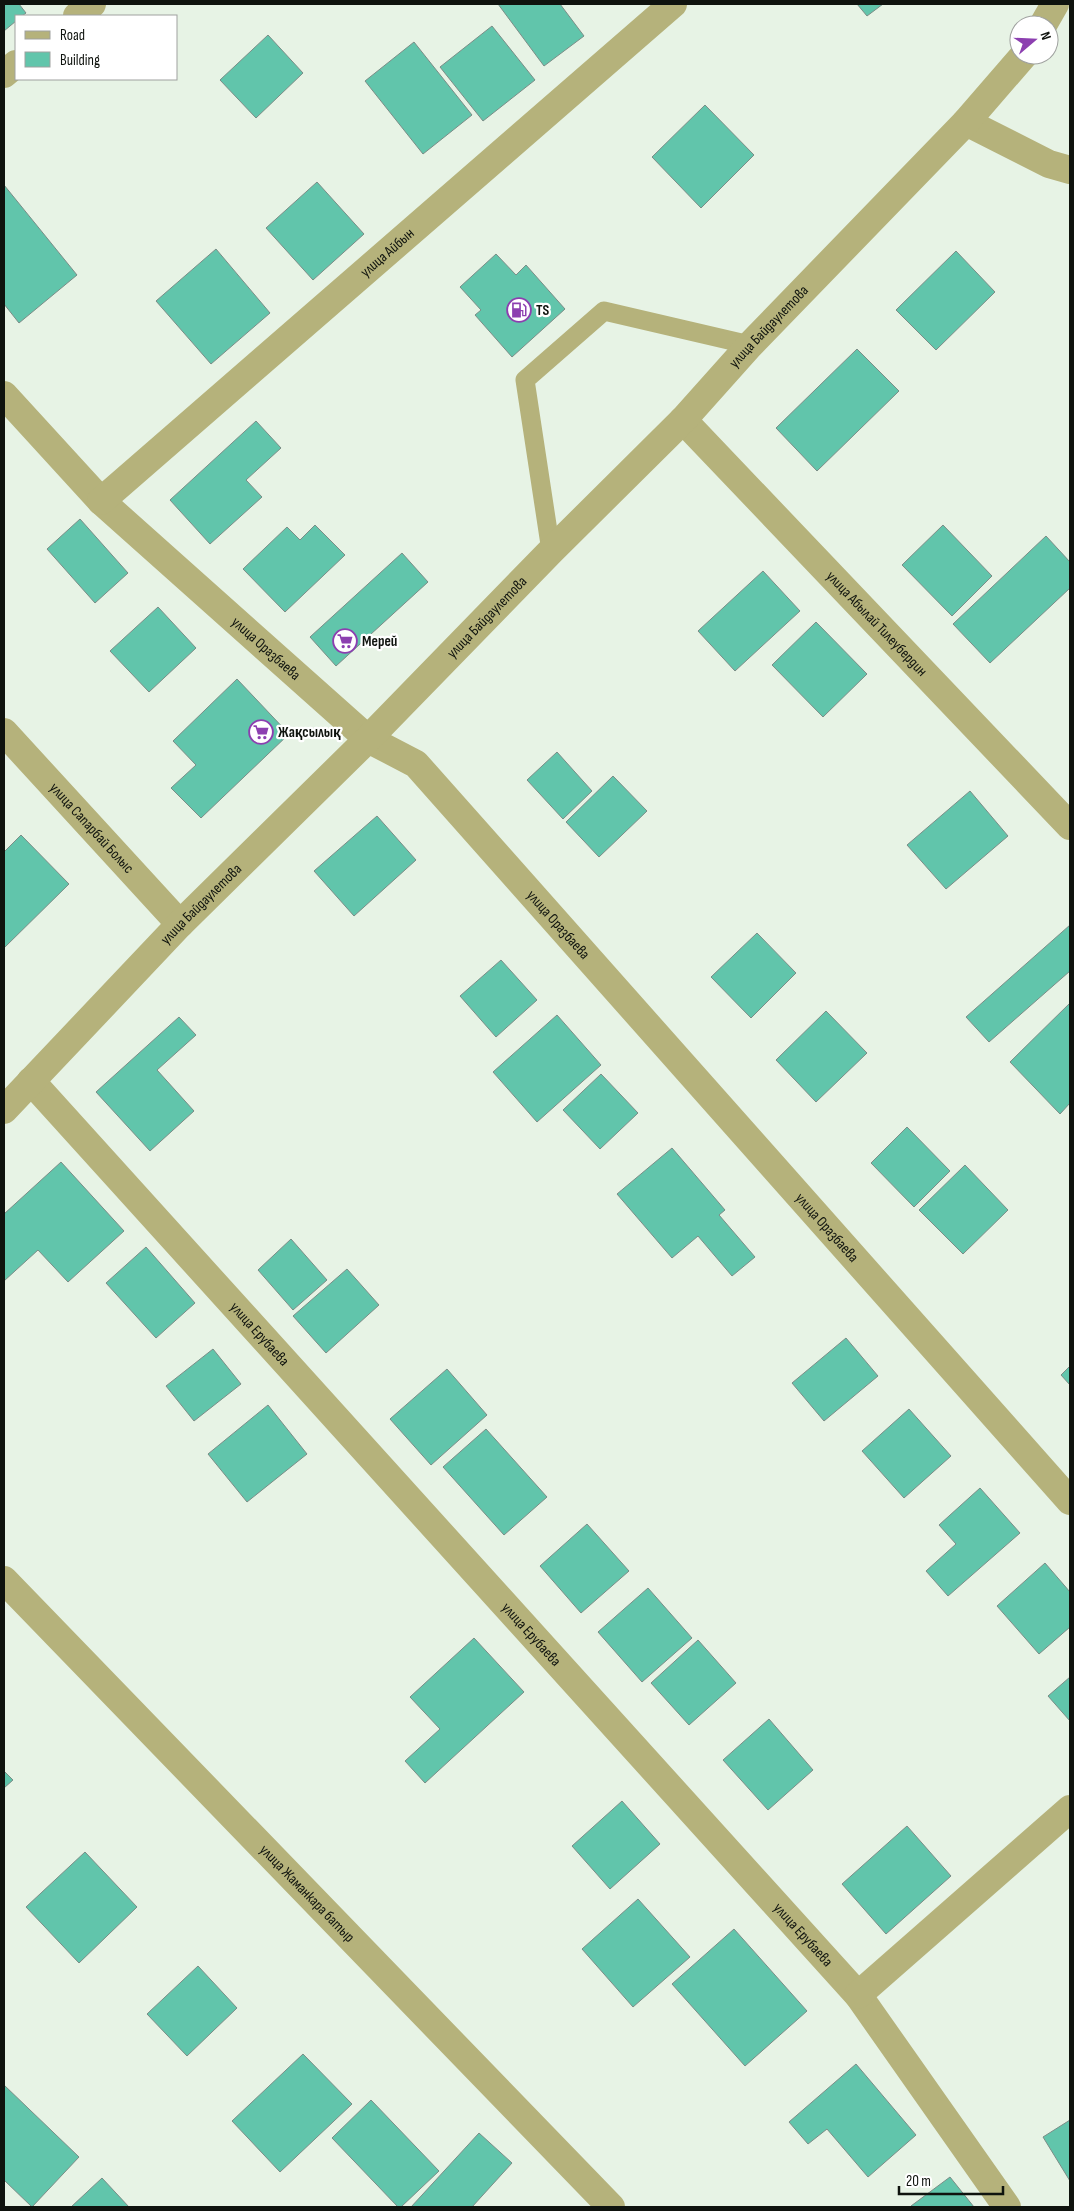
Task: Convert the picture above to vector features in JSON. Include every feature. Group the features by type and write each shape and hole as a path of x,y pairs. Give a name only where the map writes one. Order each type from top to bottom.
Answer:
{"street":[{"path":"77,15 92,4"},
{"name":"улица Айбын","path":"101,501 673,4"},
{"path":"1049,15 1055,4"},
{"path":"4,74 15,65"},
{"name":"улица Байдаулетова","path":"4,1110 180,924 368,739 551,551 683,420 750,345 966,122 1015,65"},
{"path":"966,122 1049,164 1070,170"},
{"name":"улица Оразбаева","path":"4,395 101,501 368,739 416,764 1070,1501"},
{"name":"улица Абылай Тилеубердин","path":"683,420 1070,826"},
{"name":"улица Cапарбай Болыс","path":"4,732 180,924"},
{"name":"улица Ерубаева","path":"31,1081 858,1995 1007,2207"},
{"name":"улица Жаманкара батыр","path":"4,1580 611,2207"},
{"path":"858,1995 1070,1809"}],"lane":[{"path":"551,551 525,380 604,312 750,345"}],"building":[{"path":"4,4 19,4 26,13 15,15 15,22 4,31"},
{"path":"498,4 560,4 584,36 544,66"},
{"path":"857,4 883,4 867,16"},
{"path":"492,26 535,80 483,121 440,67"},
{"path":"268,35 303,73 256,118 220,80"},
{"path":"414,42 472,115 423,154 365,81"},
{"path":"705,105 754,155 701,208 652,157"},
{"path":"317,182 364,234 313,280 266,228"},
{"path":"4,185 77,275 19,323 4,304"},
{"path":"216,249 270,313 211,364 156,301"},
{"path":"956,251 995,292 936,350 896,310"},
{"path":"496,254 516,275 526,265 565,309 512,357 475,315 481,310 460,287"},
{"path":"857,349 899,391 817,471 776,428"},
{"path":"256,421 281,448 246,480 262,497 210,544 170,500"},
{"path":"80,519 128,573 95,603 47,549"},
{"path":"315,525 345,555 285,612 243,569 287,527 300,540"},
{"path":"943,525 992,576 952,616 902,565"},
{"path":"1046,536 1070,562 1070,588 990,663 953,624"},
{"path":"402,553 428,582 336,666 310,637"},
{"path":"763,571 800,611 735,671 698,631"},
{"path":"158,607 196,648 149,692 110,651"},
{"path":"816,622 867,674 823,717 772,665"},
{"path":"237,679 289,734 201,818 171,788 196,765 173,741"},
{"path":"557,752 592,791 563,819 527,780"},
{"path":"613,776 647,811 599,857 566,822"},
{"path":"970,791 1008,836 946,889 907,845"},
{"path":"377,816 416,860 354,916 314,871"},
{"path":"21,835 69,884 4,948 4,852"},
{"path":"1070,925 1070,971 989,1042 966,1017"},
{"path":"757,933 796,973 751,1018 711,977"},
{"path":"501,960 537,1000 496,1037 460,996"},
{"path":"1070,1003 1070,1103 1060,1114 1010,1062"},
{"path":"826,1011 867,1053 816,1102 776,1060"},
{"path":"557,1015 601,1065 537,1122 493,1072"},
{"path":"179,1017 196,1035 157,1070 194,1111 150,1151 96,1092"},
{"path":"601,1074 638,1113 600,1149 563,1110"},
{"path":"907,1127 950,1171 914,1207 871,1163"},
{"path":"672,1148 725,1210 719,1215 755,1257 732,1276 698,1236 672,1258 617,1194"},
{"path":"61,1162 124,1231 68,1282 38,1250 4,1281 4,1214"},
{"path":"965,1165 1008,1210 963,1254 919,1210"},
{"path":"291,1239 327,1280 293,1310 258,1270"},
{"path":"146,1247 195,1303 156,1338 106,1283"},
{"path":"347,1269 379,1305 326,1353 293,1316"},
{"path":"846,1338 878,1376 824,1421 792,1383"},
{"path":"213,1349 241,1384 194,1421 166,1386"},
{"path":"1070,1366 1070,1385 1061,1375"},
{"path":"447,1369 487,1415 431,1465 390,1419"},
{"path":"268,1405 307,1454 247,1502 208,1454"},
{"path":"909,1409 951,1456 904,1498 862,1451"},
{"path":"486,1429 547,1497 504,1535 443,1467"},
{"path":"980,1488 1020,1533 948,1596 926,1571 956,1544 939,1525"},
{"path":"587,1524 629,1571 581,1613 540,1566"},
{"path":"1045,1563 1070,1592 1070,1627 1039,1654 997,1606"},
{"path":"648,1588 692,1638 642,1682 598,1632"},
{"path":"474,1638 524,1692 425,1783 405,1761 440,1729 410,1697"},
{"path":"698,1640 736,1683 689,1725 651,1683"},
{"path":"1070,1677 1070,1721 1048,1696"},
{"path":"769,1719 813,1770 768,1810 723,1760"},
{"path":"4,1771 13,1780 4,1788"},
{"path":"622,1801 660,1844 610,1889 572,1846"},
{"path":"907,1826 951,1876 886,1934 842,1884"},
{"path":"85,1852 137,1907 79,1963 26,1907"},
{"path":"638,1899 690,1957 633,2007 582,1949"},
{"path":"734,1929 807,2011 745,2066 672,1984"},
{"path":"198,1966 237,2008 187,2056 147,2014"},
{"path":"303,2054 352,2104 280,2172 232,2121"},
{"path":"856,2064 916,2135 868,2177 827,2129 808,2144 789,2122"},
{"path":"4,2085 79,2157 32,2207 4,2180"},
{"path":"371,2100 439,2171 401,2207 398,2207 332,2138"},
{"path":"1070,2120 1070,2181 1043,2137"},
{"path":"479,2133 512,2163 472,2207 411,2207"},
{"path":"950,2177 974,2207 911,2206"},
{"path":"102,2178 129,2207 71,2207"}],"place":[{"name":"TS","path":"519,310"},
{"name":"Мерей","path":"345,641"},
{"name":"Жақсылық","path":"261,732"}]}
